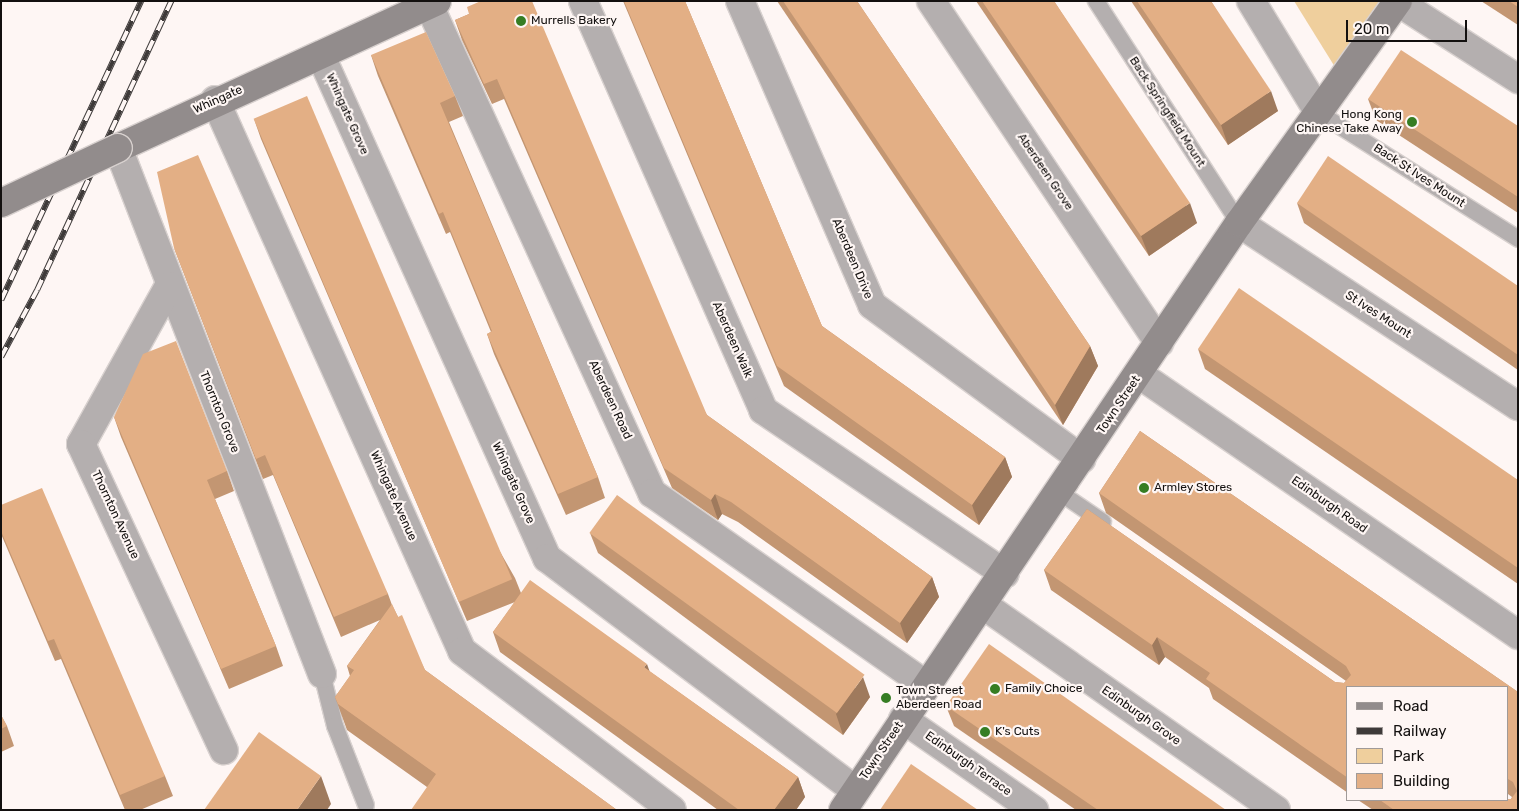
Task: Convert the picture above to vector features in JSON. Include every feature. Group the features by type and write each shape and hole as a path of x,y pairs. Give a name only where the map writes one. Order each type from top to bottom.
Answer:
{"street":[{"name":"Aberdeen Walk","path":"583,1 763,410 1005,574"},
{"name":"Aberdeen Drive","path":"740,1 872,305 1082,459"},
{"name":"Aberdeen Grove","path":"931,1 1159,343"},
{"path":"1251,1 1319,112"},
{"name":"Town Street","path":"849,800 925,684 1005,574 1140,375 1159,343 1239,223 1398,1"},
{"path":"1398,1 1518,79"},
{"name":"Whingate","path":"1,204 215,100 321,56 433,3"},
{"name":"Aberdeen Road","path":"433,3 652,493 925,684"},
{"name":"Whingate Grove","path":"321,56 547,558 849,800"},
{"name":"Whingate Avenue","path":"215,100 462,651 672,810"},
{"name":"Thornton Grove","path":"118,148 169,286 322,674"},
{"name":"St Ives Mount","path":"1239,223 1518,406"},
{"name":"Thornton Avenue","path":"169,286 81,444 224,750"},
{"name":"Edinburgh Road","path":"1140,375 1518,635"},
{"name":"Edinburgh Grove","path":"982,604 1276,810"},
{"name":"Edinburgh Terrace","path":"903,718 1034,810"}],"lane":[{"name":"Back Springfield Mount","path":"1096,1 1239,223"},
{"name":"Back St Ives Mount","path":"1319,112 1518,239"},
{"path":"1059,492 1116,531"},
{"path":"322,674 335,726 366,805"}],"green space":[{"path":"1294,1 1399,1 1343,80"}],"building":[{"path":"481,1 532,1 707,415 932,577 900,623 731,502 715,494 711,500 664,468 497,79 484,84 455,20 469,14 467,7"},
{"path":"624,1 685,1 822,326 1005,457 972,505 777,366"},
{"path":"783,1 857,1 1090,346 1055,405"},
{"path":"982,1 1054,1 1190,203 1141,236"},
{"path":"1137,1 1211,1 1271,91 1221,125"},
{"path":"1509,1 1518,1 1518,7"},
{"path":"426,32 455,96 440,103 598,477 558,494 487,334 492,331 443,212 439,214 371,55"},
{"path":"1401,50 1518,126 1518,197 1368,99"},
{"path":"307,96 512,579 459,602 254,119"},
{"path":"198,155 388,594 334,617 265,455 256,459 174,248 157,172"},
{"path":"1328,156 1518,286 1518,355 1297,203"},
{"path":"1239,288 1518,480 1518,568 1198,349"},
{"path":"176,341 227,471 207,480 276,646 221,669 114,417 143,354"},
{"path":"1140,431 1518,692 1518,810 1394,810 1381,801 1509,801 1517,791 1513,782 1509,780 1509,686 1346,686 1346,777 1206,679 1210,673 1157,637 1152,645 1044,570 1087,509 1335,682 1344,683 1351,675 1346,666 1099,493"},
{"path":"42,488 165,776 120,795 54,639 48,641 1,531 1,505"},
{"path":"617,495 865,675 837,713 589,533"},
{"path":"530,580 647,664 644,667 798,777 774,810 739,810 493,632"},
{"path":"392,604 398,617 402,615 425,670 617,810 411,810 436,774 338,704 335,697 354,670 347,666"},
{"path":"989,644 1226,810 1098,810 946,706"},
{"path":"1,715 7,726 1,729"},
{"path":"259,732 321,776 297,810 204,810"},
{"path":"911,764 978,810 880,810"}],"railway":[{"path":"1,300 141,1"},
{"path":"1,357 37,290 171,1"}],"place":[{"name":"Murrells Bakery","path":"521,21"},
{"name":"Hong Kong Chinese Take Away","path":"1412,122"},
{"name":"Armley Stores","path":"1144,488"},
{"name":"Family Choice","path":"995,689"},
{"name":"Town Street Aberdeen Road","path":"886,698"},
{"name":"K's Cuts","path":"985,732"}]}
